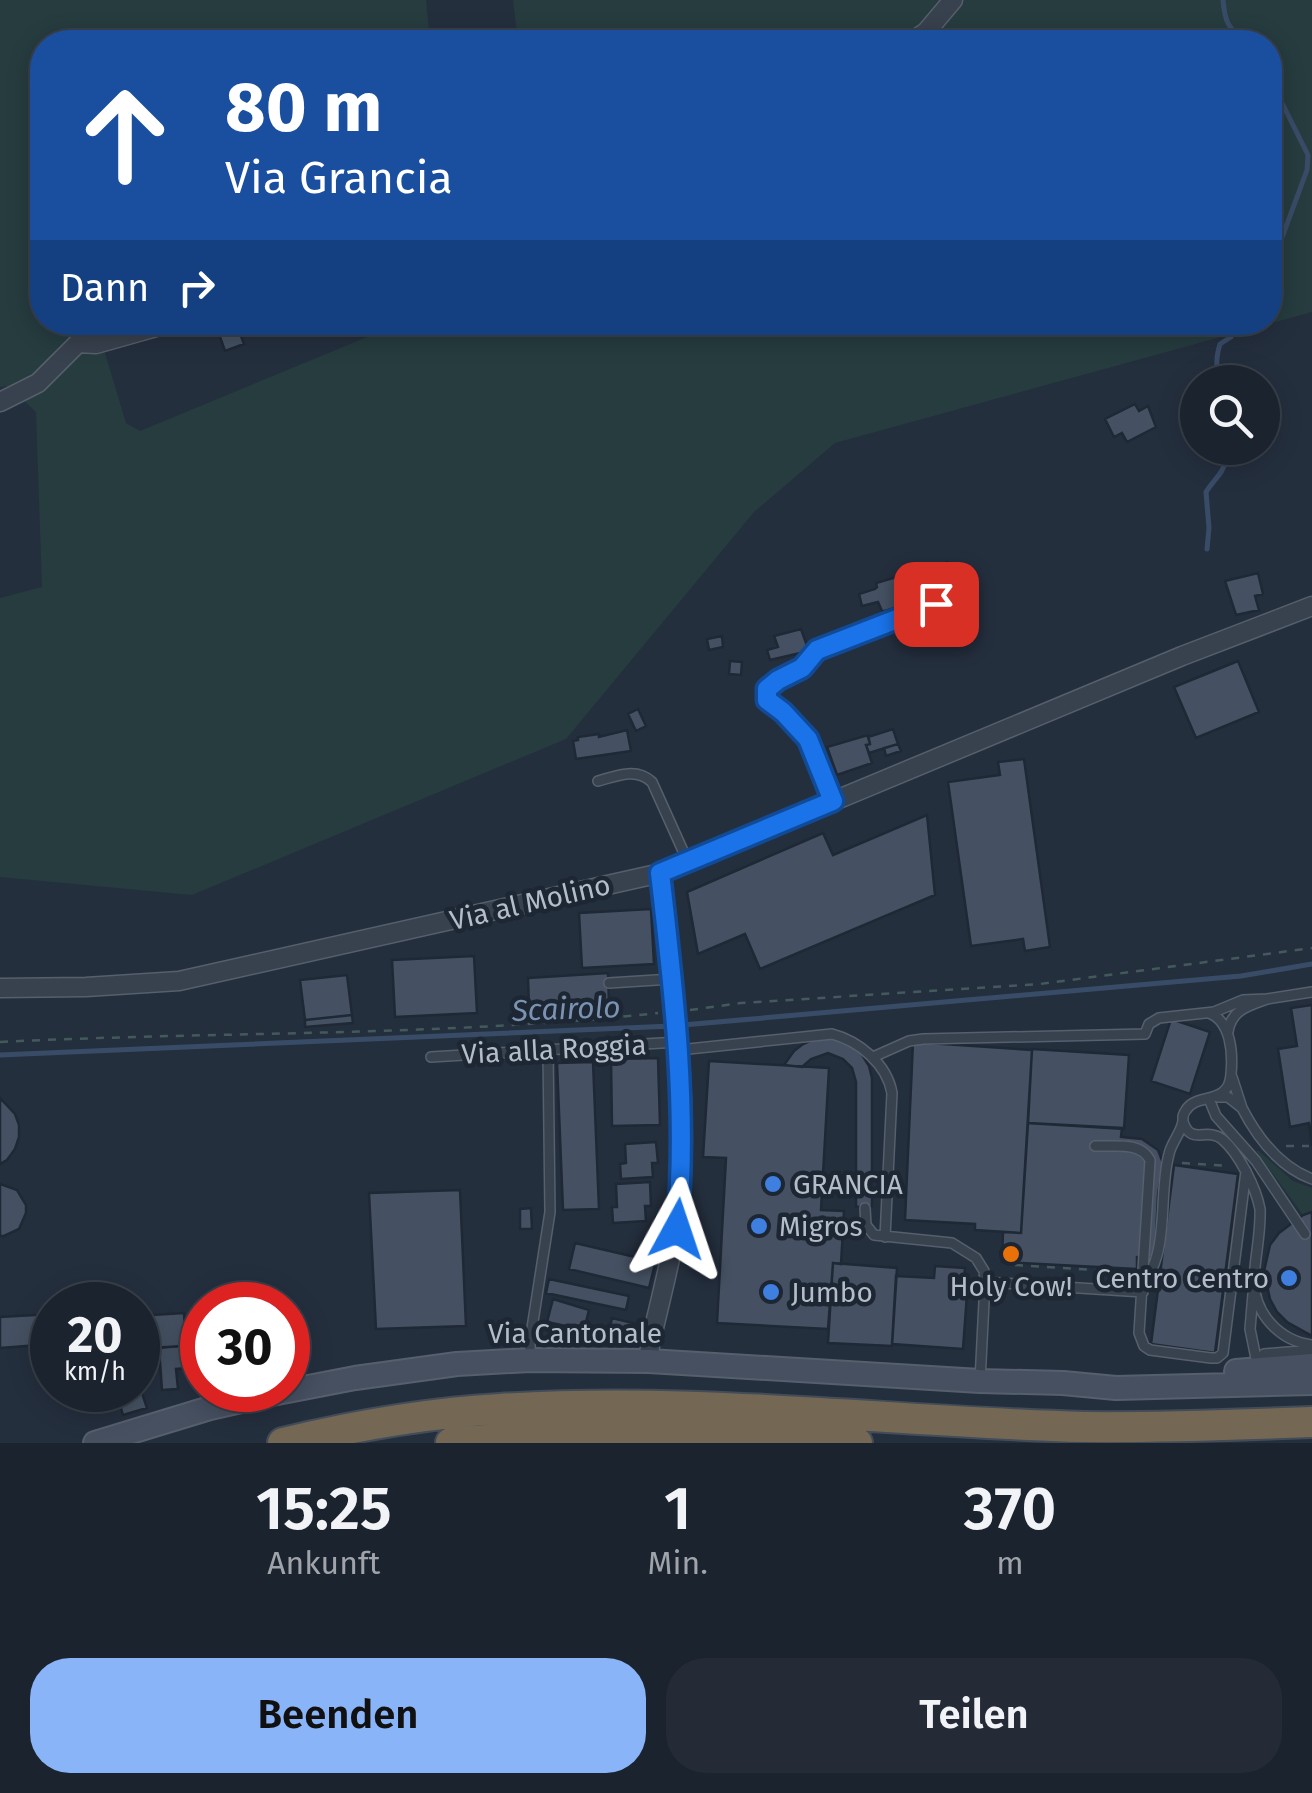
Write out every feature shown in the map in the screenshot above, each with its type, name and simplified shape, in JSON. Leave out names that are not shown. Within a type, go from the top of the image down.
[{"type":"highway","points":[[282,1443],[342,1429],[500,1408],[629,1405],[1086,1427],[1312,1422]]},
{"type":"highway","points":[[451,1443],[626,1435],[858,1443]]},
{"type":"main road","name":"Via Cantonale","points":[[95,1443],[210,1408],[355,1378],[457,1364],[650,1361],[1116,1388],[1312,1365]]},
{"type":"main road","name":"Via Cantonale","points":[[1252,1371],[1312,1383]]},
{"type":"street","points":[[928,30],[953,0]]},
{"type":"street","points":[[0,402],[38,383],[78,343],[96,344],[128,335]]},
{"type":"street","name":"Via al Molino","points":[[0,988],[179,981],[660,873],[1312,606]]},
{"type":"street","points":[[650,1361],[650,1345],[677,1229],[682,1171],[676,1012],[660,873]]},
{"type":"lane","points":[[833,801],[808,739],[767,700],[767,689],[802,668],[817,650],[936,604]]},
{"type":"lane","points":[[598,781],[626,774],[645,776],[652,782],[688,862]]},
{"type":"lane","points":[[610,983],[672,979]]},
{"type":"lane","points":[[885,1237],[892,1092],[886,1074],[872,1057],[923,1039],[1144,1034],[1154,1020],[1206,1013],[1243,1000],[1312,992]]},
{"type":"lane","points":[[1267,999],[1238,1012],[1229,1024],[1231,1074],[1242,1108],[1263,1142],[1298,1173],[1312,1179]]},
{"type":"lane","points":[[1206,1013],[1219,1017],[1228,1032]]},
{"type":"lane","name":"Via alla Roggia","points":[[431,1057],[832,1034],[845,1038],[872,1057]]},
{"type":"lane","points":[[530,1360],[550,1212],[548,1051]]},
{"type":"lane","points":[[1143,1287],[1156,1267],[1169,1153],[1184,1113],[1191,1105],[1226,1088],[1231,1074]]},
{"type":"lane","points":[[1212,1098],[1228,1098],[1242,1108]]},
{"type":"lane","points":[[1212,1098],[1216,1116],[1256,1161],[1305,1234]]},
{"type":"lane","points":[[1183,1122],[1190,1134],[1212,1134],[1222,1139],[1246,1171],[1258,1199],[1250,1329],[1252,1371]]},
{"type":"lane","points":[[1095,1146],[1139,1148],[1150,1160],[1139,1334],[1150,1350],[1211,1358],[1222,1354],[1246,1171]]},
{"type":"lane","points":[[865,1208],[869,1230],[874,1235],[956,1244],[976,1258],[986,1282],[980,1381]]},
{"type":"lane","points":[[1254,1281],[1258,1300],[1270,1323],[1290,1340],[1312,1348]]},
{"type":"lane","points":[[986,1282],[1143,1287]]},
{"type":"lane","points":[[1252,1371],[1264,1354],[1312,1348]]},
{"type":"path","points":[[0,1042],[432,1029],[676,1012],[742,1003],[1040,984],[1312,948]]},
{"type":"path","points":[[1015,1264],[1137,1272]]},
{"type":"green space","points":[[0,0],[426,0],[429,30],[30,30],[30,335],[100,335],[126,423],[140,431],[372,335],[1228,335],[835,443],[754,512],[566,739],[192,895],[0,877],[0,598],[42,587],[36,412],[8,386],[0,387]]},
{"type":"green space","points":[[513,0],[1312,0],[1312,312],[1282,320],[1282,30],[517,30]]},
{"type":"green space","points":[[1256,1151],[1293,1181],[1312,1188],[1312,1212],[1303,1215]]},
{"type":"building","points":[[219,335],[244,335],[244,344],[225,351]]},
{"type":"building","points":[[1135,404],[1139,411],[1148,406],[1156,427],[1127,442],[1122,433],[1114,437],[1105,419]]},
{"type":"building","points":[[947,562],[953,585],[933,591],[926,569]]},
{"type":"building","points":[[1258,573],[1263,594],[1255,596],[1259,610],[1236,615],[1225,581]]},
{"type":"building","points":[[900,576],[908,604],[885,611],[878,602],[862,606],[859,594],[875,589],[876,583]]},
{"type":"building","points":[[952,585],[955,593],[949,595],[951,601],[939,605],[934,591]]},
{"type":"building","points":[[801,629],[809,651],[770,660],[767,650],[778,647],[774,636]]},
{"type":"building","points":[[722,636],[723,647],[709,650],[707,639]]},
{"type":"building","points":[[730,661],[742,662],[741,675],[729,674]]},
{"type":"building","points":[[1238,661],[1259,712],[1196,738],[1174,687]]},
{"type":"building","points":[[638,709],[646,726],[636,731],[628,714]]},
{"type":"building","points":[[893,729],[898,744],[869,753],[868,737]]},
{"type":"building","points":[[627,730],[631,751],[576,759],[573,741],[578,737]]},
{"type":"building","points":[[868,735],[870,744],[866,745],[872,763],[837,775],[827,747]]},
{"type":"building","points":[[898,744],[901,751],[886,756],[884,748]]},
{"type":"building","points":[[1024,759],[1050,947],[1025,951],[1023,939],[971,946],[948,782],[1000,775],[998,762]]},
{"type":"building","points":[[927,815],[935,895],[760,969],[745,934],[698,954],[687,892],[823,833],[833,855]]},
{"type":"building","points":[[651,909],[654,964],[582,968],[579,913]]},
{"type":"building","points":[[474,956],[477,1013],[395,1017],[392,960]]},
{"type":"building","points":[[608,973],[609,1003],[529,1008],[528,978]]},
{"type":"building","points":[[347,975],[352,1015],[305,1020],[300,980]]},
{"type":"building","points":[[1312,1005],[1312,1146],[1309,1123],[1290,1127],[1278,1049],[1297,1046],[1291,1008]]},
{"type":"building","points":[[352,1015],[353,1023],[305,1027],[305,1020]]},
{"type":"building","points":[[1171,1019],[1210,1032],[1190,1094],[1151,1081]]},
{"type":"building","points":[[835,1037],[861,1053],[872,1078],[872,1206],[856,1207],[856,1082],[852,1068],[828,1053],[802,1067],[784,1065],[803,1044]]},
{"type":"building","points":[[913,1042],[1032,1050],[1021,1233],[975,1230],[975,1224],[905,1220]]},
{"type":"building","points":[[1032,1049],[1129,1055],[1124,1129],[1028,1123]]},
{"type":"building","points":[[658,1058],[660,1125],[612,1126],[611,1059]]},
{"type":"building","name":"GRANCIA","points":[[709,1061],[829,1068],[821,1210],[844,1211],[841,1264],[833,1263],[828,1329],[717,1323],[726,1158],[703,1157]]},
{"type":"building","points":[[593,1062],[599,1209],[563,1210],[557,1063]]},
{"type":"building","points":[[0,1098],[15,1114],[19,1137],[15,1149],[0,1164]]},
{"type":"building","points":[[1028,1123],[1122,1128],[1121,1137],[1142,1139],[1158,1150],[1163,1163],[1155,1258],[1137,1257],[1137,1269],[1002,1262],[1003,1232],[1021,1233]]},
{"type":"building","points":[[656,1142],[658,1163],[652,1163],[653,1177],[621,1179],[620,1164],[626,1163],[625,1144]]},
{"type":"building","points":[[1174,1165],[1238,1174],[1215,1353],[1151,1344]]},
{"type":"building","points":[[650,1182],[651,1206],[645,1206],[646,1221],[613,1223],[616,1184]]},
{"type":"building","points":[[0,1184],[17,1190],[26,1205],[19,1229],[4,1236],[0,1236]]},
{"type":"building","points":[[460,1190],[466,1326],[376,1329],[369,1193]]},
{"type":"building","points":[[531,1208],[532,1229],[520,1229],[520,1209]]},
{"type":"building","name":"Centro Centro","points":[[1312,1212],[1312,1336],[1277,1312],[1264,1271],[1270,1245],[1279,1233]]},
{"type":"building","points":[[575,1243],[635,1257],[636,1251],[657,1256],[649,1288],[569,1269]]},
{"type":"building","points":[[833,1263],[897,1268],[892,1346],[828,1343]]},
{"type":"building","points":[[935,1266],[965,1268],[964,1280],[968,1280],[963,1349],[892,1344],[896,1276],[934,1278]]},
{"type":"building","points":[[549,1279],[629,1296],[626,1310],[546,1293]]},
{"type":"building","points":[[553,1299],[589,1310],[584,1330],[547,1322]]},
{"type":"building","points":[[180,1313],[180,1346],[160,1347],[160,1314]]},
{"type":"building","points":[[30,1315],[30,1346],[0,1348],[0,1317]]},
{"type":"building","points":[[612,1318],[637,1324],[635,1336],[609,1332]]},
{"type":"building","points":[[180,1346],[178,1389],[162,1390],[160,1348]]},
{"type":"waterway","points":[[1223,0],[1228,24],[1233,30]]},
{"type":"waterway","points":[[1282,103],[1308,155],[1307,170],[1282,238]]},
{"type":"waterway","points":[[1217,365],[1220,344],[1232,335]]},
{"type":"waterway","points":[[1207,549],[1206,492],[1224,465]]},
{"type":"waterway","name":"Scairolo","points":[[683,1025],[1241,976],[1312,964]]},
{"type":"waterway","name":"Scairolo","points":[[0,1055],[672,1026]]},
{"type":"place","name":"GRANCIA","points":[[773,1184]]},
{"type":"place","name":"Migros","points":[[759,1226]]},
{"type":"place","name":"Holy Cow!","points":[[1011,1254]]},
{"type":"place","name":"Centro Centro","points":[[1289,1278]]},
{"type":"place","name":"Jumbo","points":[[771,1292]]},
{"type":"route","points":[[677,1229],[682,1171],[679,1050],[660,873],[833,801],[808,739],[767,700],[767,689],[802,668],[817,650],[936,604]]}]
